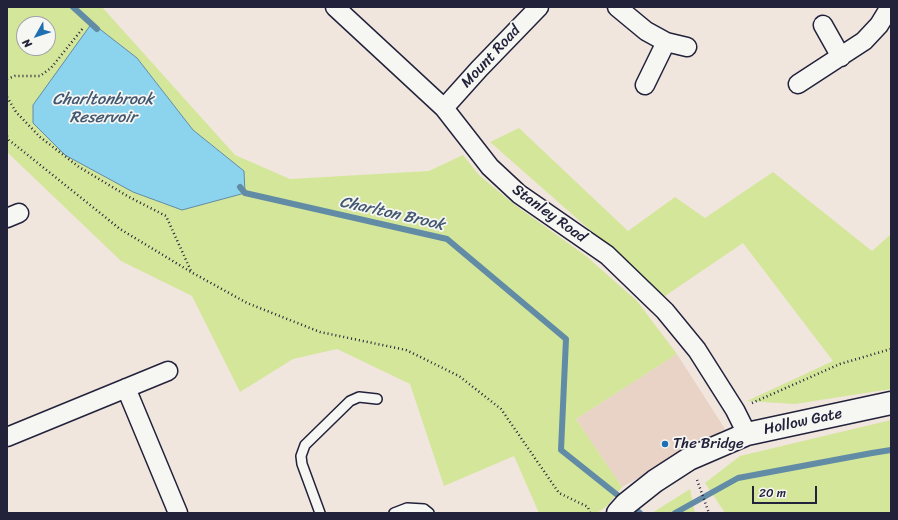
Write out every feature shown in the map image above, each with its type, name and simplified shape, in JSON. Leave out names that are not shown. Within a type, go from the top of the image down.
[{"type":"street","name":"Stanley Road","points":[[335,7],[444,108],[490,168],[519,194],[607,255],[665,311],[697,350],[735,410],[747,434]]},
{"type":"street","name":"Mount Road","points":[[444,108],[479,69],[539,7]]},
{"type":"street","points":[[617,7],[646,31],[666,42],[687,47]]},
{"type":"street","points":[[798,84],[864,41],[879,24],[890,7]]},
{"type":"street","points":[[823,25],[840,57]]},
{"type":"street","points":[[645,85],[666,42]]},
{"type":"street","points":[[7,437],[168,372]]},
{"type":"street","points":[[126,388],[178,513]]},
{"type":"street","name":"Hollow Gate","points":[[618,513],[626,504],[655,481],[689,459],[747,434],[891,402]]},
{"type":"lane","points":[[320,513],[302,464],[301,456],[305,445],[350,401],[358,397],[377,399]]},
{"type":"lane","points":[[394,513],[407,508],[424,509],[429,513]]},
{"type":"path","points":[[7,79],[15,76],[40,76],[51,68],[83,28]]},
{"type":"path","points":[[7,97],[16,112],[40,137],[79,167],[129,197],[166,216],[191,272]]},
{"type":"path","points":[[7,136],[9,140],[120,229],[191,272],[247,303],[320,332],[406,350],[459,376],[501,408],[559,493],[588,508],[590,513]]},
{"type":"path","points":[[735,410],[840,364],[891,349]]},
{"type":"path","points":[[689,459],[709,513]]},
{"type":"shaded area","points":[[677,354],[725,429],[622,487],[576,419]]},
{"type":"green space","points":[[7,7],[102,7],[235,155],[290,179],[429,171],[463,155],[479,175],[515,205],[586,256],[637,301],[677,354],[576,419],[622,487],[607,506],[597,513],[539,513],[514,456],[444,486],[410,384],[337,349],[293,359],[240,392],[192,296],[121,261],[7,152]],"holes":[[[137,58],[193,130],[244,171],[33,105]]]},
{"type":"green space","points":[[519,128],[628,231],[675,197],[705,218],[773,172],[872,251],[891,234],[891,389],[795,404],[747,401],[833,361],[743,243],[665,296],[490,142]]},
{"type":"green space","points":[[891,420],[891,513],[725,513],[705,483],[740,456]]},
{"type":"green space","points":[[690,489],[695,513],[652,513]]},
{"type":"water","name":"Charltonbrook Reservoir","points":[[92,23],[137,58],[193,130],[244,171],[245,193],[182,210],[133,192],[65,155],[33,123],[33,105]]},
{"type":"waterway","name":"Charlton Brook","points":[[73,7],[97,29]]},
{"type":"waterway","name":"Charlton Brook","points":[[240,187],[245,193],[447,239],[566,339],[561,450],[640,513]]},
{"type":"waterway","points":[[675,513],[738,478],[891,450]]},
{"type":"place","name":"The Bridge","points":[[665,444]]}]
